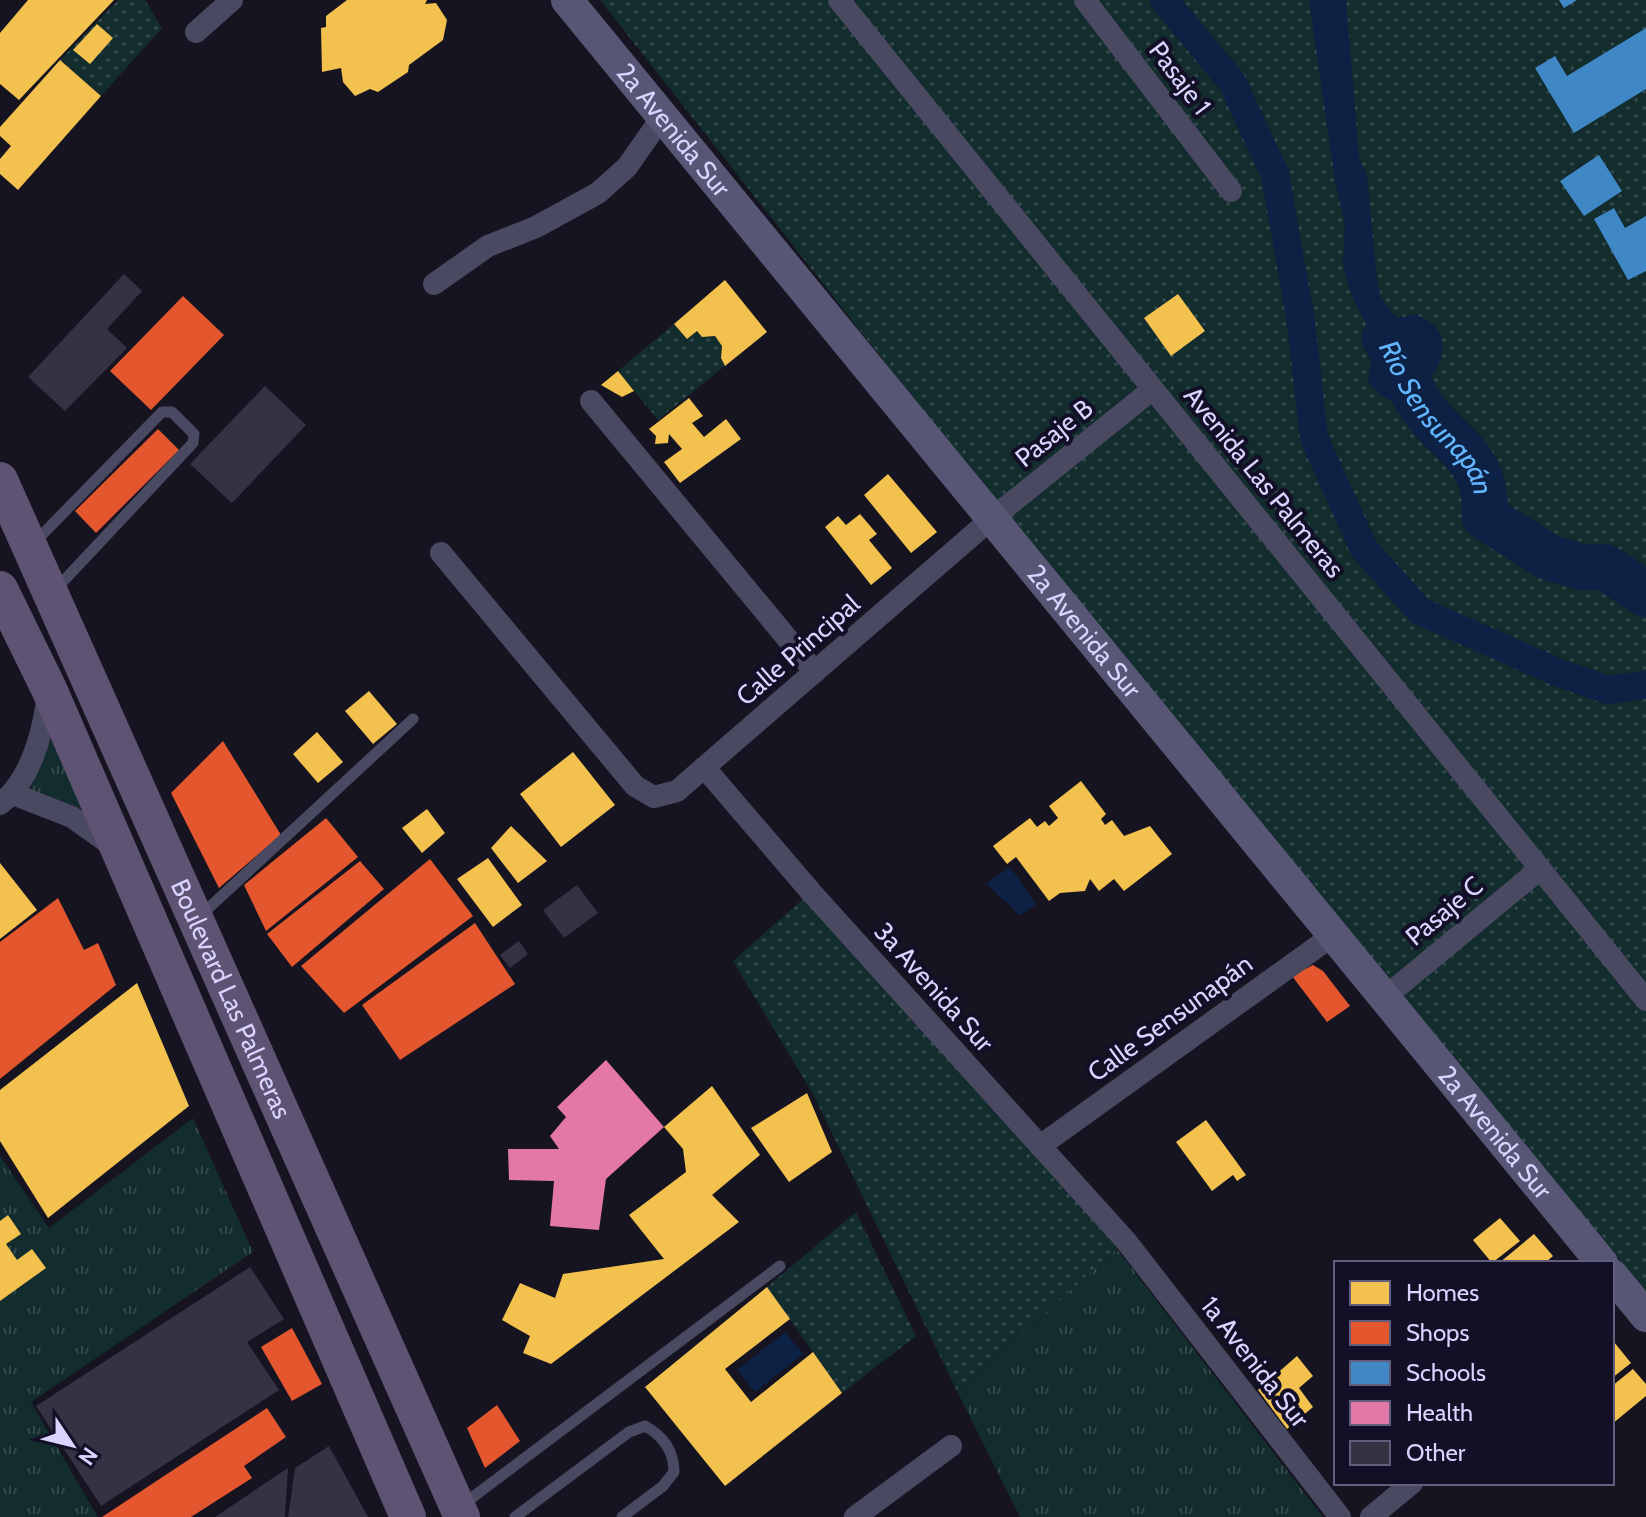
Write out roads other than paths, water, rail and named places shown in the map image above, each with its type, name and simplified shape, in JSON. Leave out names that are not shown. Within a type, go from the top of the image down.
[{"type":"main road","name":"Boulevard Las Palmeras","points":[[0,480],[32,545],[455,1514]]},
{"type":"main road","name":"Boulevard Las Palmeras","points":[[0,589],[49,689],[408,1517]]},
{"type":"street","points":[[196,32],[232,0]]},
{"type":"street","name":"Avenida Las Palmeras","points":[[839,0],[1646,1000]]},
{"type":"street","name":"Pasaje 1","points":[[1085,0],[1231,191]]},
{"type":"street","name":"2a Avenida Sur","points":[[581,5],[662,117],[1600,1261]]},
{"type":"street","points":[[434,284],[488,246],[536,227],[598,193],[627,167],[662,117]]},
{"type":"street","name":"Pasaje B","points":[[990,520],[1153,389]]},
{"type":"street","points":[[591,401],[815,672]]},
{"type":"street","name":"Calle Principal","points":[[441,553],[635,786],[654,797],[677,791],[990,520]]},
{"type":"street","points":[[49,689],[37,744],[6,799],[72,817],[120,852]]},
{"type":"street","name":"3a Avenida Sur","points":[[704,767],[811,892],[1126,1241]]},
{"type":"street","name":"Pasaje C","points":[[1384,998],[1540,869]]},
{"type":"street","name":"Calle Sensunapán","points":[[1040,1146],[1332,936]]},
{"type":"street","name":"1a Avenida Sur","points":[[1126,1241],[1340,1517]]},
{"type":"street","points":[[1614,1277],[1646,1316]]},
{"type":"street","points":[[855,1517],[951,1446]]},
{"type":"street","points":[[1371,1517],[1410,1485]]},
{"type":"lane","points":[[32,545],[162,412],[172,412],[194,434],[193,443],[52,592]]},
{"type":"lane","points":[[196,919],[413,719]]},
{"type":"lane","points":[[455,1514],[780,1266]]},
{"type":"lane","points":[[515,1517],[629,1432],[645,1426],[658,1433],[674,1457],[674,1472],[663,1486],[622,1517]]},
{"type":"water","points":[[1309,0],[1346,0],[1359,158],[1367,176],[1381,297],[1396,318],[1416,315],[1431,323],[1439,333],[1442,344],[1437,368],[1430,379],[1410,397],[1399,401],[1386,398],[1368,382],[1374,339],[1353,299],[1343,265],[1345,224],[1335,180]]},
{"type":"water","points":[[1010,867],[1036,904],[1019,916],[987,883]]},
{"type":"water","points":[[785,1332],[803,1354],[755,1392],[737,1370]]},
{"type":"waterway","points":[[1164,0],[1232,82],[1275,174],[1301,322],[1314,438],[1364,549],[1420,611],[1559,673],[1608,690],[1646,685]]},
{"type":"waterway","name":"Río Sensunapán","points":[[1385,338],[1417,399],[1473,464],[1484,495],[1485,517],[1548,557],[1582,567],[1605,567],[1646,594]]}]
